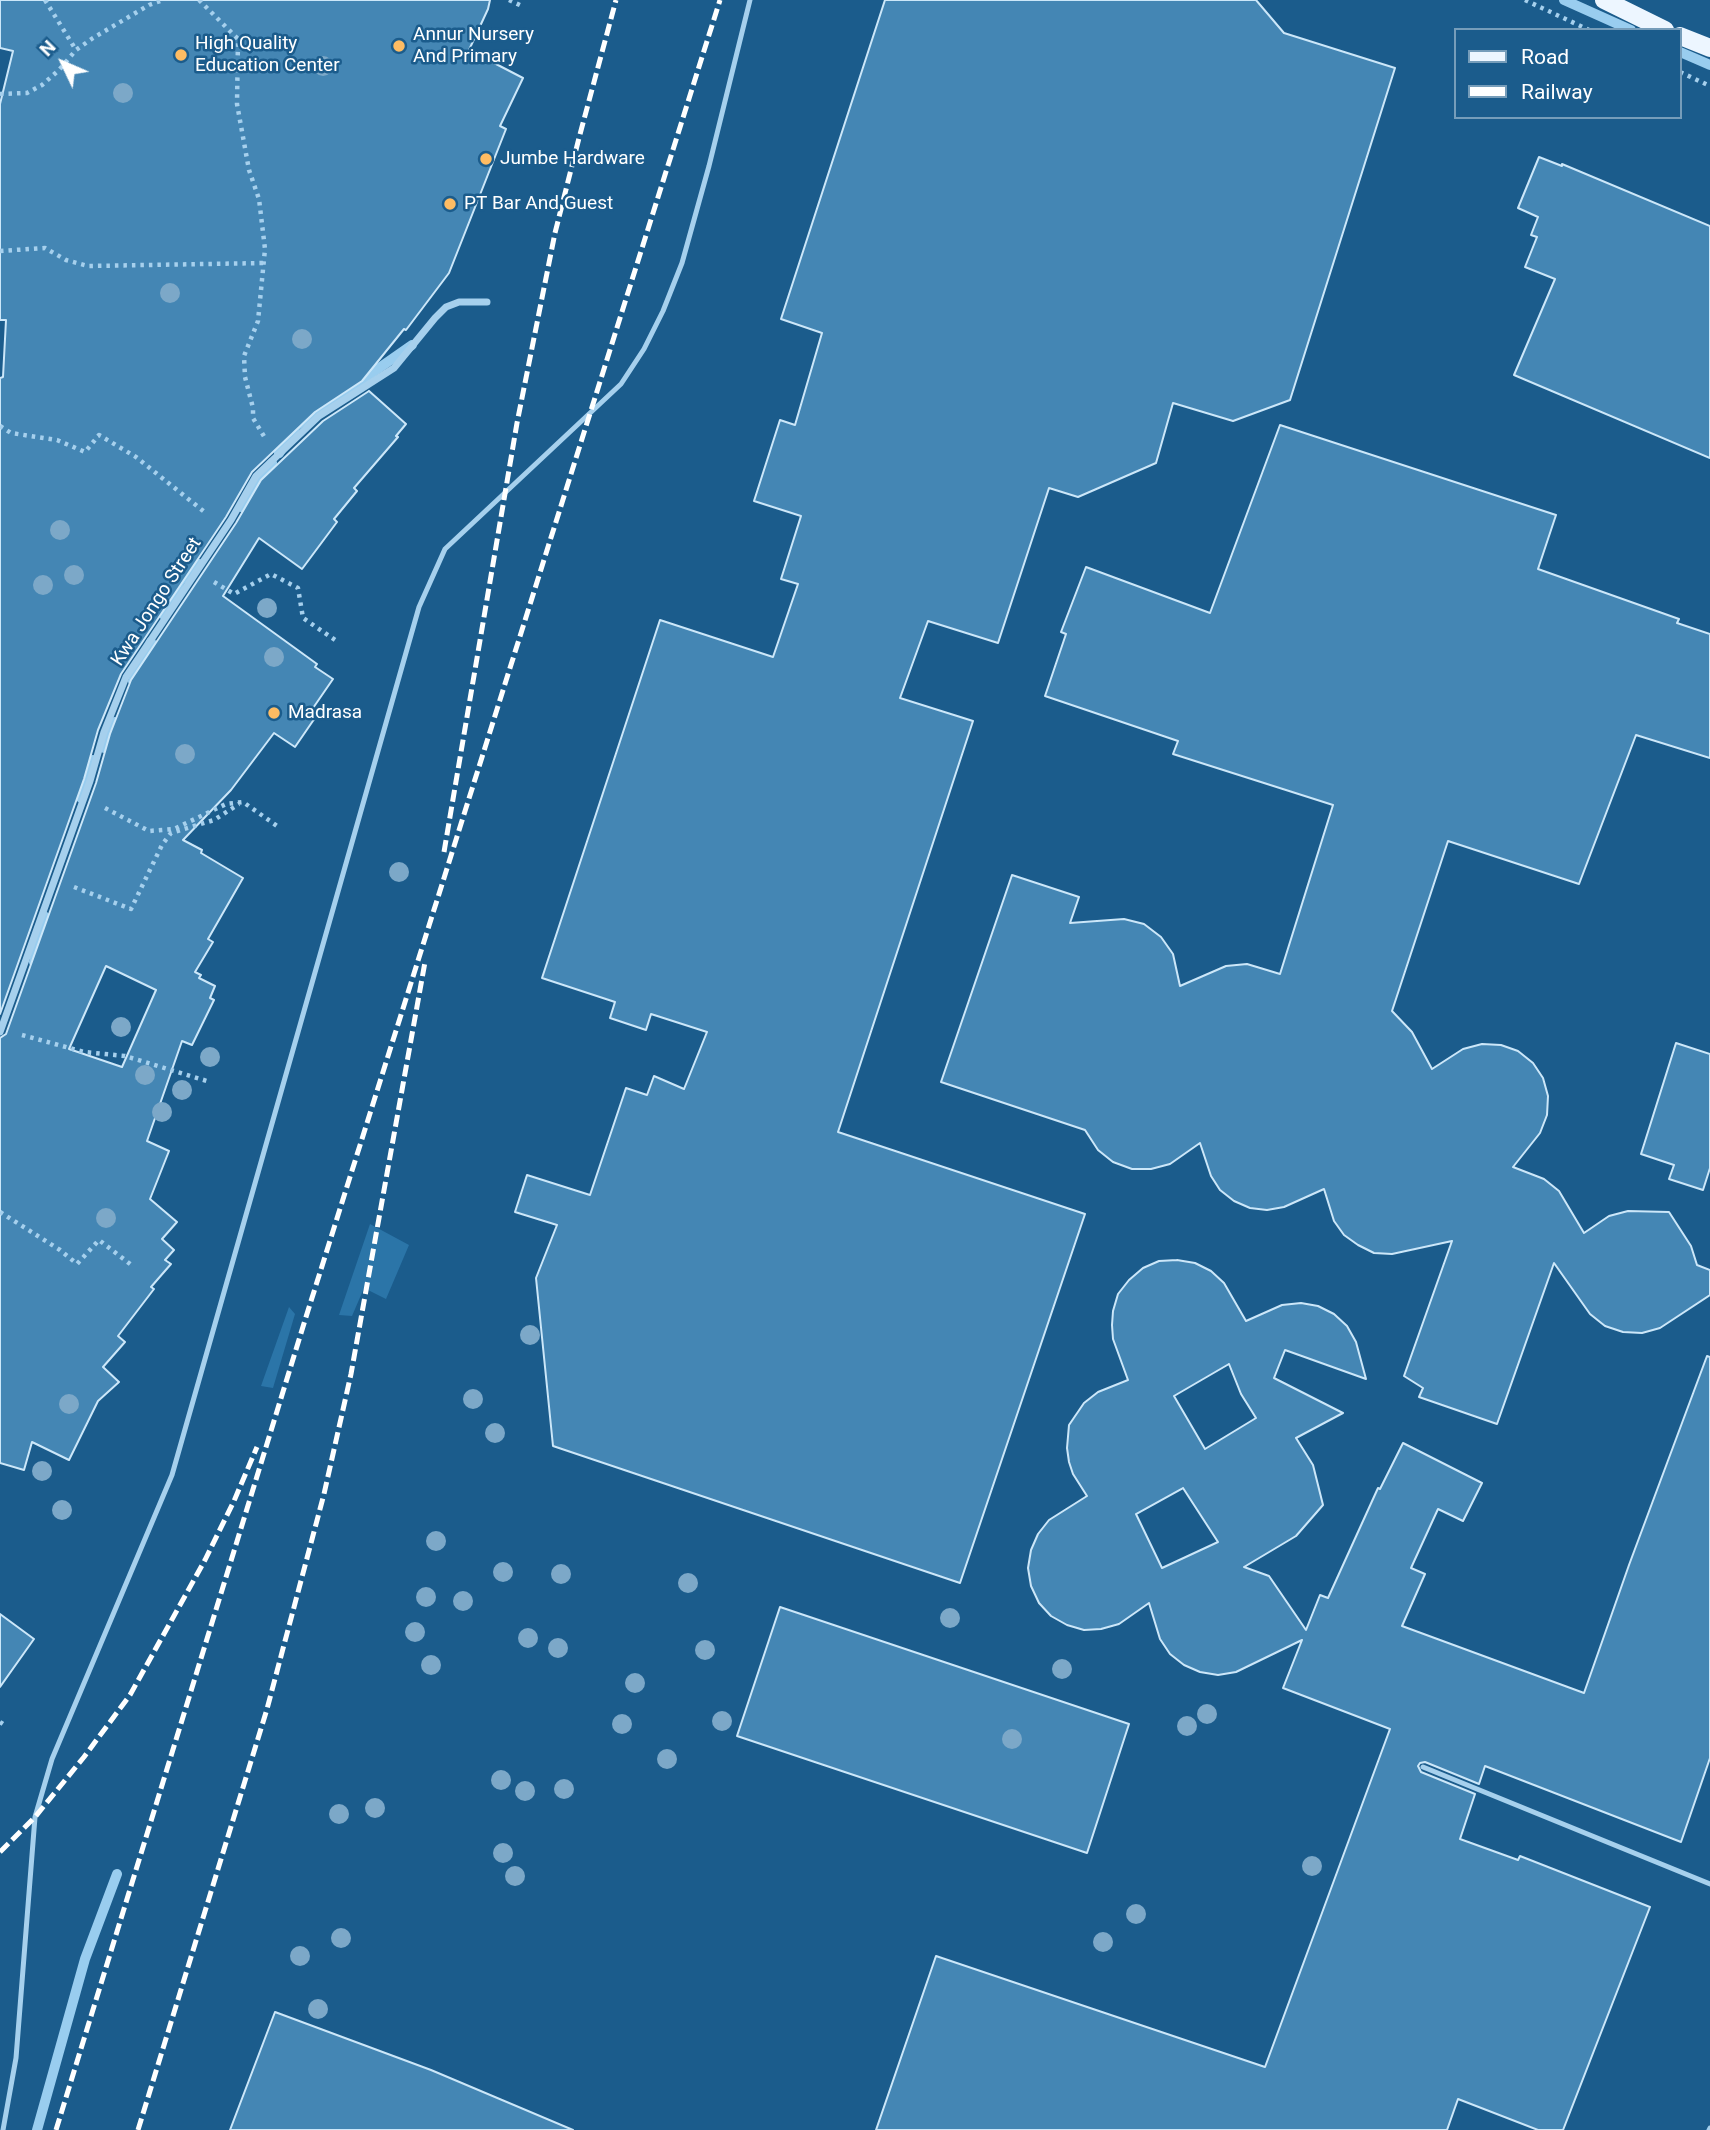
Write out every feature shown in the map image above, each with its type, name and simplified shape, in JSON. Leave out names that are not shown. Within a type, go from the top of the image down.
[{"type":"main road","points":[[1604,0],[1661,28]]},
{"type":"main road","points":[[1682,37],[1710,48]]},
{"type":"street","name":"Kwa Jongo Street","points":[[1,1028],[90,781],[104,732],[126,677],[231,520],[256,476],[318,416],[394,368],[446,307],[460,302],[487,302]]},
{"type":"lane","points":[[4,2130],[16,2058],[35,1817],[52,1759],[172,1475],[419,607],[445,549],[621,384],[644,349],[682,263],[750,0]]},
{"type":"lane","points":[[1423,1767],[1710,1884]]},
{"type":"path","points":[[45,0],[76,50]]},
{"type":"path","points":[[0,94],[27,93],[42,85],[76,50],[93,38],[149,5],[163,0]]},
{"type":"path","points":[[199,0],[238,39],[237,103],[249,170],[259,199],[265,263],[258,321],[244,356],[253,418],[270,443],[268,455],[256,476]]},
{"type":"path","points":[[509,0],[524,7]]},
{"type":"path","points":[[1525,0],[1585,28]]},
{"type":"path","points":[[1682,73],[1710,86]]},
{"type":"path","points":[[0,251],[45,248],[66,260],[88,266],[265,263]]},
{"type":"path","points":[[0,426],[11,433],[57,440],[85,452],[99,435],[136,457],[214,519],[231,520]]},
{"type":"path","points":[[196,571],[234,594],[271,574],[298,588],[303,618],[338,642]]},
{"type":"path","points":[[55,880],[131,909],[171,832],[214,820],[243,802]]},
{"type":"path","points":[[100,806],[149,831],[174,829],[226,804],[243,802],[281,828]]},
{"type":"path","points":[[1,1028],[84,1052],[125,1056],[206,1081]]},
{"type":"path","points":[[0,1212],[77,1264],[99,1240],[134,1267]]},
{"type":"path","points":[[0,1722],[6,1726]]},
{"type":"shaded area","points":[[370,1224],[409,1245],[386,1299],[364,1288],[352,1316],[339,1315]]},
{"type":"shaded area","points":[[289,1307],[295,1314],[273,1388],[261,1386]]},
{"type":"building","points":[[0,0],[490,0],[469,50],[523,78],[500,126],[506,129],[449,273],[406,330],[404,329],[362,381],[315,412],[252,472],[226,517],[121,674],[98,730],[84,779],[0,1014],[0,378],[3,377],[6,320],[0,320],[0,104],[13,51],[0,48]]},
{"type":"building","points":[[885,0],[1256,0],[1284,33],[1395,68],[1290,400],[1233,421],[1173,403],[1156,463],[1078,497],[1049,488],[998,643],[928,621],[900,698],[973,721],[838,1132],[1085,1214],[960,1583],[553,1446],[536,1278],[557,1225],[515,1212],[527,1175],[590,1195],[626,1088],[647,1095],[654,1076],[684,1089],[707,1032],[651,1014],[646,1030],[610,1018],[615,1002],[542,978],[660,620],[773,657],[798,584],[781,579],[801,516],[754,501],[780,420],[795,425],[822,333],[781,319]]},
{"type":"building","points":[[1539,157],[1562,164],[1710,226],[1710,458],[1514,375],[1555,279],[1525,267],[1537,237],[1531,235],[1538,217],[1518,208]]},
{"type":"building","points":[[369,391],[406,424],[354,488],[357,491],[334,519],[337,522],[302,569],[259,538],[223,596],[317,664],[315,667],[333,679],[311,711],[317,715],[295,747],[274,733],[231,790],[183,840],[243,878],[208,939],[213,942],[195,972],[201,975],[199,978],[215,986],[210,998],[214,1000],[192,1045],[182,1041],[147,1141],[169,1151],[150,1199],[177,1222],[162,1239],[174,1250],[165,1260],[171,1264],[151,1287],[154,1289],[118,1336],[125,1342],[103,1367],[119,1382],[98,1401],[69,1460],[32,1442],[24,1470],[0,1463],[0,1038],[6,1034],[131,680],[236,523],[261,480],[323,421]],"holes":[[[106,966],[156,990],[122,1067],[69,1049]]]},
{"type":"building","points":[[1280,425],[1556,515],[1538,569],[1679,619],[1677,623],[1710,634],[1710,758],[1636,735],[1579,884],[1448,841],[1392,1011],[1412,1032],[1432,1069],[1463,1049],[1482,1044],[1501,1045],[1518,1051],[1533,1063],[1543,1078],[1548,1096],[1547,1115],[1540,1133],[1513,1167],[1544,1179],[1559,1191],[1584,1233],[1609,1216],[1628,1211],[1669,1212],[1691,1246],[1697,1265],[1710,1270],[1710,1295],[1660,1328],[1642,1333],[1623,1332],[1605,1326],[1590,1314],[1554,1263],[1497,1424],[1419,1397],[1423,1388],[1404,1376],[1452,1241],[1392,1254],[1374,1253],[1344,1235],[1334,1221],[1324,1189],[1284,1207],[1267,1210],[1250,1208],[1234,1201],[1220,1190],[1211,1176],[1200,1143],[1170,1164],[1151,1169],[1132,1169],[1113,1162],[1098,1150],[1085,1130],[941,1082],[1012,875],[1079,897],[1070,923],[1124,919],[1144,924],[1161,937],[1173,954],[1180,986],[1226,966],[1247,964],[1280,974],[1333,805],[1173,754],[1178,741],[1045,696],[1066,634],[1061,632],[1086,567],[1210,613]]},
{"type":"building","points":[[1676,1043],[1710,1054],[1710,1168],[1703,1190],[1669,1179],[1674,1165],[1641,1154]]},
{"type":"building","points":[[1159,1261],[1195,1263],[1211,1271],[1224,1283],[1246,1321],[1282,1305],[1301,1303],[1318,1306],[1334,1314],[1347,1326],[1356,1342],[1366,1379],[1285,1350],[1274,1378],[1343,1413],[1296,1438],[1313,1465],[1323,1505],[1296,1536],[1244,1567],[1269,1576],[1306,1630],[1320,1595],[1328,1598],[1378,1488],[1380,1489],[1403,1443],[1482,1483],[1463,1521],[1438,1509],[1411,1568],[1425,1574],[1402,1626],[1584,1693],[1707,1356],[1710,1357],[1710,1758],[1681,1842],[1485,1766],[1479,1784],[1425,1762],[1418,1766],[1421,1772],[1475,1794],[1460,1839],[1518,1860],[1520,1856],[1650,1907],[1563,2130],[1538,2130],[1458,2099],[1447,2130],[876,2130],[936,1956],[1265,2067],[1390,1729],[1283,1688],[1302,1640],[1236,1672],[1218,1675],[1200,1672],[1184,1665],[1170,1654],[1160,1639],[1149,1603],[1119,1624],[1084,1630],[1051,1616],[1039,1603],[1031,1586],[1028,1568],[1031,1550],[1038,1534],[1049,1520],[1087,1496],[1069,1462],[1069,1425],[1084,1403],[1098,1392],[1128,1380],[1113,1339],[1113,1311],[1118,1294],[1129,1280],[1143,1268]],"holes":[[[1229,1364],[1241,1394],[1256,1418],[1205,1449],[1174,1396]],[[1183,1488],[1218,1542],[1162,1568],[1136,1514]]]},
{"type":"building","points":[[780,1607],[1129,1724],[1087,1853],[737,1736]]},
{"type":"building","points":[[0,1614],[34,1639],[0,1687]]},
{"type":"building","points":[[275,2012],[431,2070],[573,2130],[230,2130]]},
{"type":"waterway","points":[[1564,0],[1627,28]]},
{"type":"waterway","points":[[1682,53],[1710,65]]},
{"type":"waterway","points":[[279,453],[296,426],[412,345]]},
{"type":"waterway","points":[[242,507],[272,463]]},
{"type":"waterway","points":[[164,615],[180,581],[199,564]]},
{"type":"waterway","points":[[133,681],[151,642]]},
{"type":"waterway","points":[[104,748],[115,722]]},
{"type":"waterway","points":[[81,798],[93,760]]},
{"type":"waterway","points":[[34,962],[44,916]]},
{"type":"waterway","points":[[37,2130],[85,1959],[117,1874]]},
{"type":"railway","points":[[444,852],[517,423],[555,233],[616,0]]},
{"type":"railway","points":[[56,2130],[306,1317],[720,0]]},
{"type":"railway","points":[[138,2130],[267,1709],[324,1494],[351,1374],[425,962]]},
{"type":"railway","points":[[0,1852],[35,1817],[130,1695],[205,1560],[257,1447]]},
{"type":"place","name":"Annur Nursery And Primary","points":[[399,46]]},
{"type":"place","name":"High Quality Education Center","points":[[181,55]]},
{"type":"place","name":"Jumbe Hardware","points":[[486,159]]},
{"type":"place","name":"PT Bar And Guest","points":[[450,204]]},
{"type":"place","name":"Madrasa","points":[[274,713]]}]
